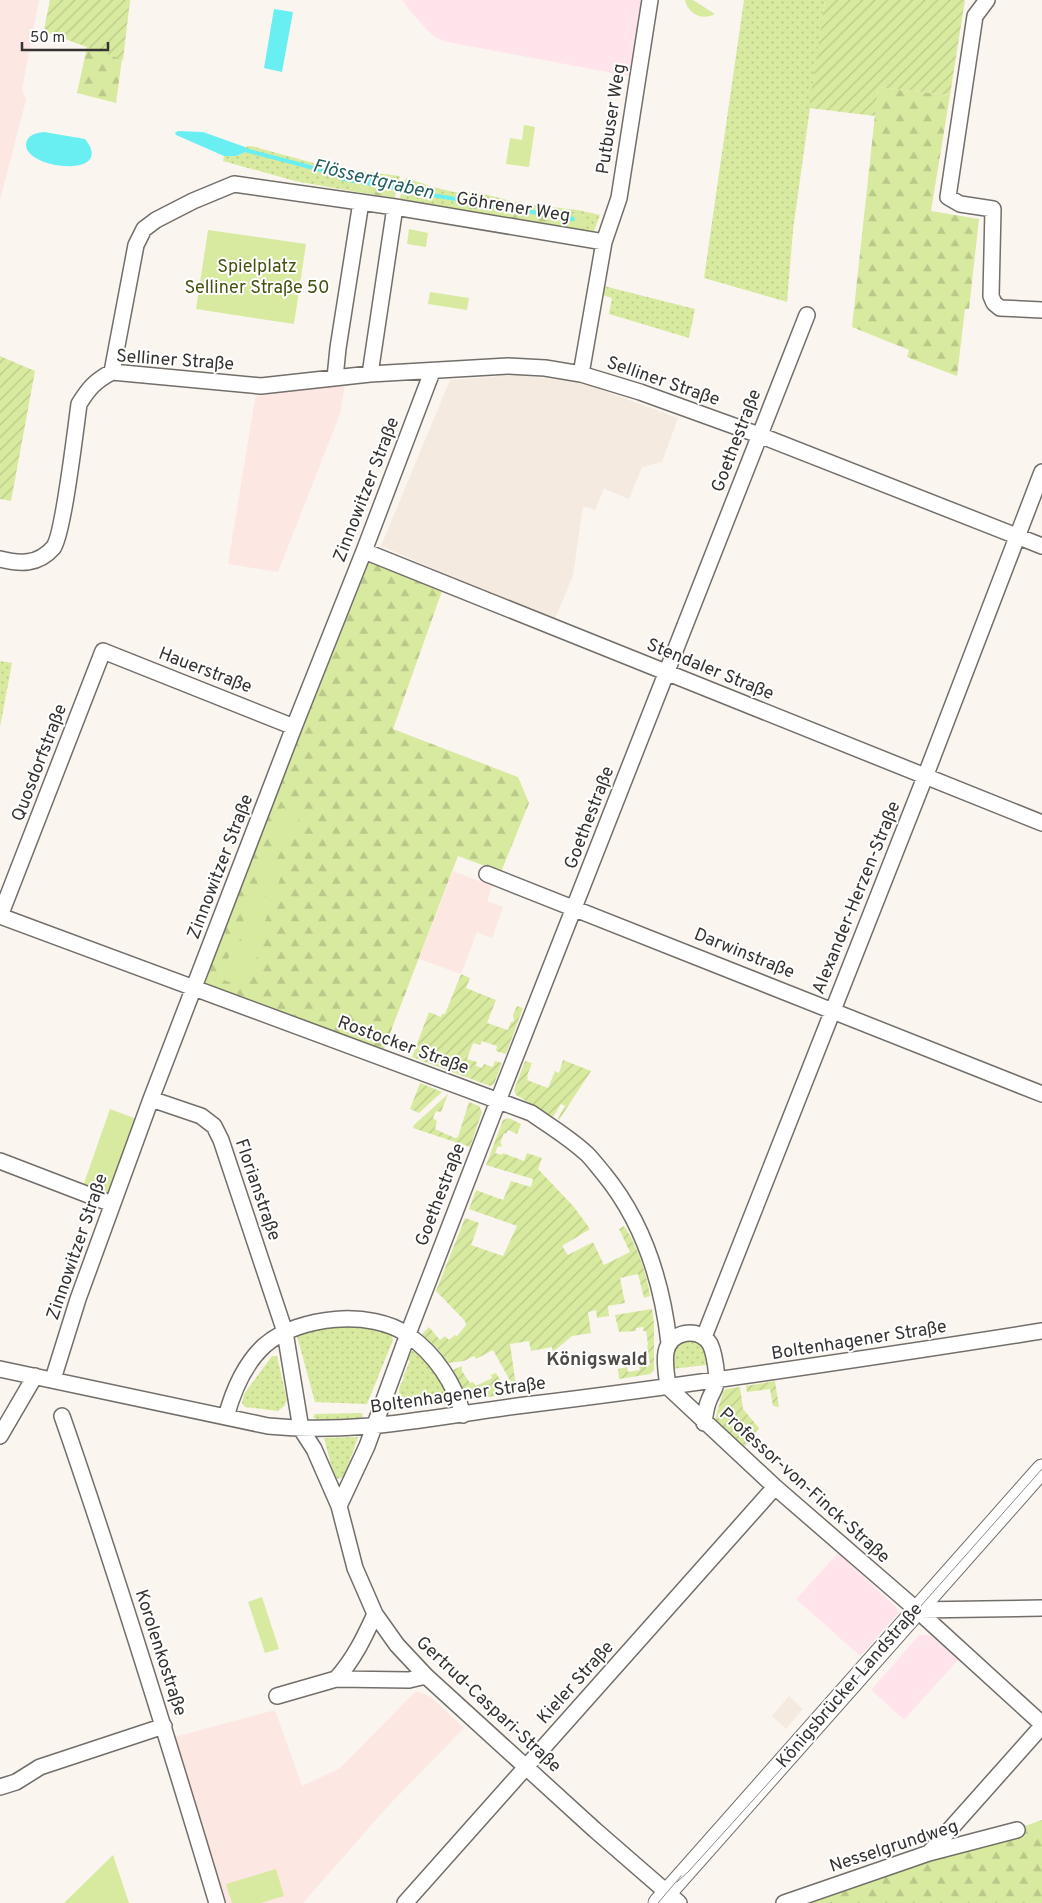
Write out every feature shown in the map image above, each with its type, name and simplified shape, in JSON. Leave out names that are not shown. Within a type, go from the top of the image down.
[{"type":"main road","name":"Königsbrücker Landstraße","points":[[668,1900],[917,1610],[1042,1469]]},
{"type":"street","name":"Putbuser Weg","points":[[604,242],[618,198],[650,0]]},
{"type":"street","points":[[987,0],[975,16],[948,197],[960,204],[994,210],[991,296],[994,303],[1000,308],[1042,310]]},
{"type":"street","name":"Göhrener Weg","points":[[112,372],[136,245],[144,230],[156,220],[193,201],[234,184],[395,207],[604,242]]},
{"type":"street","points":[[335,378],[361,202]]},
{"type":"street","points":[[370,374],[395,207]]},
{"type":"street","points":[[581,374],[604,242]]},
{"type":"street","name":"Goethestraße","points":[[339,1506],[375,1427],[408,1334],[498,1101],[807,315]]},
{"type":"street","name":"Selliner Straße","points":[[0,558],[22,563],[31,562],[40,559],[54,546],[61,522],[79,404],[88,390],[100,379],[112,372],[261,386],[370,374],[432,372],[508,366],[545,368],[581,374],[640,392],[759,435],[1042,546]]},
{"type":"street","name":"Zinnowitzer Straße","points":[[53,1379],[70,1320],[112,1204],[432,372]]},
{"type":"street","name":"Alexander-Herzen-Straße","points":[[704,1337],[925,776],[1042,472]]},
{"type":"street","name":"Stendaler Straße","points":[[364,551],[1042,823]]},
{"type":"street","name":"Hauerstraße","points":[[103,651],[294,727]]},
{"type":"street","name":"Quosdorfstraße","points":[[0,916],[103,651]]},
{"type":"street","name":"Darwinstraße","points":[[487,874],[575,907],[1042,1094]]},
{"type":"street","name":"Rostocker Straße","points":[[0,916],[531,1113],[565,1136],[588,1155],[627,1205],[651,1256],[665,1316],[669,1343]]},
{"type":"street","name":"Florianstraße","points":[[152,1099],[201,1116],[214,1126],[221,1140],[285,1332],[302,1429]]},
{"type":"street","points":[[0,1161],[112,1204]]},
{"type":"street","points":[[226,1417],[233,1392],[253,1358],[266,1344],[285,1332],[316,1321],[349,1318],[383,1324],[408,1334],[444,1372],[463,1415]]},
{"type":"street","name":"Boltenhagener Straße","points":[[0,1368],[268,1426],[302,1429],[375,1427],[717,1381],[1042,1331]]},
{"type":"street","points":[[668,1387],[666,1353],[669,1343],[679,1334],[689,1332],[704,1337],[710,1345],[714,1356],[717,1381],[708,1404],[704,1422]]},
{"type":"street","points":[[0,1436],[35,1376]]},
{"type":"street","name":"Professor-von-Finck-Straße","points":[[668,1387],[775,1487],[917,1610],[1042,1725]]},
{"type":"street","name":"Korolenkostraße","points":[[62,1416],[108,1548],[217,1903]]},
{"type":"street","name":"Gertrud-Caspari-Straße","points":[[302,1429],[314,1449],[339,1506],[355,1568],[375,1614],[397,1645],[426,1676],[527,1767],[668,1900]]},
{"type":"street","name":"Kieler Straße","points":[[405,1903],[775,1487]]},
{"type":"street","points":[[917,1610],[1042,1608]]},
{"type":"street","points":[[336,1679],[350,1664],[358,1651],[375,1614]]},
{"type":"street","points":[[277,1696],[336,1679],[409,1680],[426,1676]]},
{"type":"street","points":[[929,1854],[1042,1725]]},
{"type":"street","points":[[0,1787],[16,1782],[40,1767],[164,1726]]},
{"type":"street","name":"Nesselgrundweg","points":[[784,1903],[929,1854],[1017,1830]]},
{"type":"shaded area","points":[[0,0],[39,0],[22,89],[26,100],[0,200]]},
{"type":"shaded area","points":[[402,0],[645,0],[634,77],[447,42],[435,37],[427,30]]},
{"type":"shaded area","points":[[518,375],[583,383],[678,418],[662,462],[642,467],[629,499],[604,489],[595,510],[583,506],[573,576],[554,621],[381,546],[450,380]]},
{"type":"shaded area","points":[[345,384],[340,414],[278,572],[228,564],[255,399],[257,396]]},
{"type":"shaded area","points":[[453,871],[492,886],[487,901],[503,907],[492,938],[477,932],[461,974],[419,959]]},
{"type":"shaded area","points":[[838,1553],[898,1609],[898,1613],[860,1656],[796,1599]]},
{"type":"shaded area","points":[[919,1635],[929,1635],[936,1639],[959,1659],[904,1720],[871,1690]]},
{"type":"shaded area","points":[[416,1691],[431,1697],[464,1728],[389,1805],[303,1903],[223,1903],[171,1738],[275,1710],[302,1786],[339,1769]]},
{"type":"shaded area","points":[[789,1696],[803,1709],[786,1729],[772,1716]]},
{"type":"green space","points":[[50,0],[130,0],[116,103],[77,93],[87,47],[44,31]]},
{"type":"green space","points":[[50,0],[130,0],[123,60],[44,31]]},
{"type":"green space","points":[[685,0],[693,0],[715,14],[705,17],[696,15],[689,9]]},
{"type":"green space","points":[[744,0],[825,0],[793,230],[787,302],[704,278]]},
{"type":"green space","points":[[825,0],[965,0],[950,95],[878,87],[875,116],[809,108]]},
{"type":"green space","points":[[878,87],[950,95],[931,211],[979,219],[969,309],[965,309],[957,376],[907,357],[909,350],[852,327]]},
{"type":"green space","points":[[524,125],[535,127],[529,167],[506,164],[510,138],[522,140]]},
{"type":"green space","points":[[251,146],[328,167],[400,176],[399,183],[329,172],[343,180],[353,182],[351,191],[295,181],[223,161],[224,156],[236,156],[248,151],[245,147]]},
{"type":"green space","points":[[406,178],[454,192],[476,192],[522,204],[578,210],[600,215],[594,231],[583,230],[585,216],[455,195],[452,208],[400,199],[401,192],[410,193],[410,186],[404,184]]},
{"type":"green space","points":[[353,182],[396,191],[395,198],[351,191]]},
{"type":"green space","points":[[455,195],[586,216],[583,230],[452,208]]},
{"type":"green space","points":[[409,229],[428,233],[426,247],[407,244]]},
{"type":"green space","name":"Spielplatz Selliner Straße 50","points":[[208,230],[306,244],[294,324],[196,309]]},
{"type":"green space","points":[[604,286],[695,309],[689,338],[609,314],[612,298],[603,295]]},
{"type":"green space","points":[[430,292],[469,298],[467,310],[428,304]]},
{"type":"green space","points":[[0,356],[35,371],[11,501],[0,499]]},
{"type":"green space","points":[[369,562],[442,591],[393,729],[518,777],[529,803],[501,872],[458,856],[384,1049],[204,986],[280,785]]},
{"type":"green space","points":[[0,661],[12,663],[0,727]]},
{"type":"green space","points":[[282,808],[300,815],[289,844],[271,838]]},
{"type":"green space","points":[[267,858],[285,865],[273,899],[254,892]]},
{"type":"green space","points":[[251,901],[270,908],[258,940],[239,933]]},
{"type":"green space","points":[[235,939],[260,948],[246,988],[221,979]]},
{"type":"green space","points":[[461,974],[470,978],[466,988],[496,1000],[487,1023],[508,1030],[511,1022],[514,1021],[513,1015],[517,1006],[523,1008],[506,1054],[496,1051],[497,1046],[482,1041],[480,1045],[473,1043],[467,1059],[477,1062],[476,1066],[482,1068],[484,1064],[493,1067],[495,1061],[502,1063],[494,1084],[490,1086],[412,1057],[429,1012],[441,1017],[442,1014],[445,1014]]},
{"type":"green space","points":[[563,1060],[591,1071],[559,1120],[558,1118],[565,1106],[561,1104],[553,1117],[516,1095],[514,1090],[525,1061],[532,1063],[527,1080],[548,1088],[555,1071],[559,1073]]},
{"type":"green space","points":[[420,1083],[442,1092],[419,1113],[410,1109]]},
{"type":"green space","points":[[448,1094],[441,1112],[436,1111],[433,1118],[437,1121],[435,1129],[455,1138],[458,1137],[469,1102],[479,1106],[482,1112],[470,1147],[413,1128]]},
{"type":"green space","points":[[110,1109],[137,1119],[110,1195],[83,1186]]},
{"type":"green space","points":[[509,1118],[521,1124],[517,1134],[508,1130],[506,1134],[504,1133],[500,1143],[502,1144],[501,1147],[498,1146],[495,1153],[502,1155],[503,1153],[524,1161],[527,1153],[542,1158],[538,1169],[574,1207],[590,1229],[562,1246],[568,1255],[593,1242],[604,1265],[630,1252],[619,1229],[624,1226],[641,1260],[650,1296],[644,1298],[638,1274],[620,1278],[625,1303],[608,1306],[609,1316],[597,1318],[596,1310],[588,1312],[591,1333],[572,1336],[553,1352],[552,1347],[531,1351],[529,1341],[510,1344],[517,1393],[493,1350],[476,1359],[474,1356],[464,1361],[448,1363],[422,1334],[429,1327],[440,1340],[445,1336],[449,1340],[455,1335],[457,1336],[466,1325],[465,1321],[436,1291],[465,1218],[479,1223],[471,1245],[503,1256],[517,1226],[469,1209],[476,1190],[503,1200],[511,1181],[531,1187],[533,1179],[486,1165],[503,1120]]},
{"type":"green space","points":[[652,1309],[654,1323],[654,1370],[650,1374],[619,1379],[618,1369],[627,1367],[628,1372],[640,1370],[639,1367],[650,1365],[646,1331],[643,1331],[643,1327],[636,1328],[636,1331],[619,1332],[615,1315]]},
{"type":"green space","points":[[348,1325],[374,1328],[391,1335],[393,1340],[367,1404],[315,1402],[297,1336],[314,1328]]},
{"type":"green space","points":[[683,1339],[701,1343],[705,1350],[706,1365],[672,1369],[672,1351]]},
{"type":"green space","points":[[415,1349],[437,1373],[449,1403],[407,1408],[402,1402],[399,1397],[400,1387],[410,1361],[408,1360]]},
{"type":"green space","points":[[272,1356],[277,1356],[287,1400],[284,1406],[278,1411],[245,1407],[242,1403],[244,1394]]},
{"type":"green space","points":[[462,1366],[462,1371],[470,1383],[473,1382],[476,1386],[492,1378],[491,1375],[496,1373],[508,1394],[469,1400],[464,1396],[453,1370]]},
{"type":"green space","points":[[775,1381],[779,1407],[773,1406],[770,1389],[747,1392],[746,1386]]},
{"type":"green space","points":[[740,1387],[743,1409],[759,1428],[745,1446],[716,1422],[715,1419],[723,1392],[726,1389]]},
{"type":"green space","points":[[362,1413],[363,1417],[359,1419],[345,1421],[322,1421],[313,1417],[315,1414]]},
{"type":"green space","points":[[358,1437],[344,1477],[338,1479],[334,1476],[324,1438]]},
{"type":"green space","points":[[262,1597],[279,1649],[265,1653],[248,1602]]},
{"type":"green space","points":[[1042,1820],[1042,1903],[802,1903]]},
{"type":"green space","points":[[113,1855],[129,1903],[64,1903]]},
{"type":"green space","points":[[276,1869],[284,1896],[260,1903],[232,1903],[226,1884]]},
{"type":"water","points":[[274,9],[293,12],[282,72],[264,68]]},
{"type":"water","points":[[178,131],[203,132],[245,147],[248,151],[236,156],[224,156],[176,135],[175,133]]},
{"type":"water","points":[[44,132],[85,139],[92,152],[89,160],[80,165],[67,166],[39,160],[29,153],[26,144],[30,137]]},
{"type":"water","points":[[328,172],[366,176],[396,182],[410,186],[410,193],[343,181]]},
{"type":"waterway","name":"Flössertgraben","points":[[245,150],[333,173]]},
{"type":"waterway","name":"Flössertgraben","points":[[406,188],[426,194],[573,219]]},
{"type":"tram line","points":[[677,1882],[800,1748],[866,1668],[1042,1469]]},
{"type":"tram line","points":[[658,1903],[681,1876]]},
{"type":"district","name":"Königswald","points":[[597,1360]]}]
